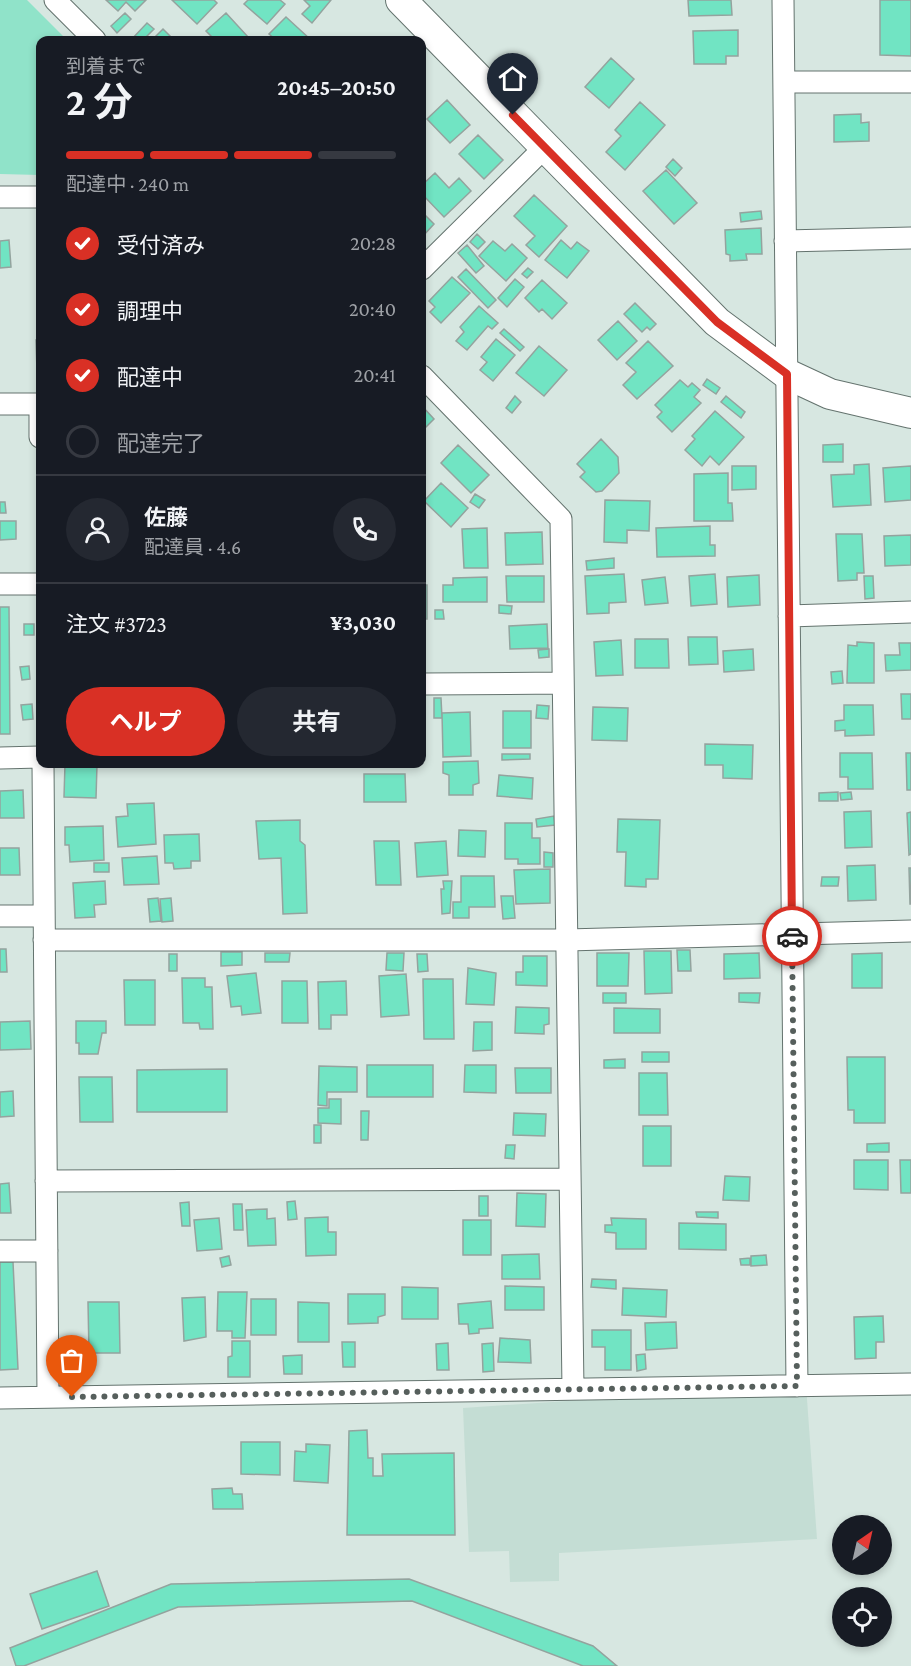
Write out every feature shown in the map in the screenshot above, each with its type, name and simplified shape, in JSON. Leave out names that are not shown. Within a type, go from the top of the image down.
[{"type":"street","points":[[55,0],[91,36]]},
{"type":"street","points":[[401,0],[717,322],[787,374],[830,394],[911,413]]},
{"type":"street","points":[[783,0],[797,1386]]},
{"type":"street","points":[[784,82],[911,82]]},
{"type":"street","points":[[426,265],[545,147]]},
{"type":"street","points":[[0,197],[36,197]]},
{"type":"street","points":[[785,241],[911,238]]},
{"type":"street","points":[[426,380],[561,519],[573,1389]]},
{"type":"street","points":[[0,404],[36,404]]},
{"type":"street","points":[[0,584],[36,584]]},
{"type":"street","points":[[789,616],[911,612]]},
{"type":"street","points":[[426,684],[563,683]]},
{"type":"street","points":[[0,758],[36,757]]},
{"type":"street","points":[[43,768],[48,1397]]},
{"type":"street","points":[[0,916],[44,916]]},
{"type":"street","points":[[44,940],[567,940],[792,936],[911,931]]},
{"type":"street","points":[[46,1181],[570,1179]]},
{"type":"street","points":[[0,1251],[46,1251]]},
{"type":"street","points":[[0,1398],[911,1384]]},
{"type":"shaded area","points":[[806,1385],[817,1539],[559,1553],[559,1581],[510,1582],[509,1551],[469,1552],[463,1408]]},
{"type":"green space","points":[[0,0],[27,0],[63,36],[36,36],[36,175],[0,174]]},
{"type":"building","points":[[106,0],[146,0],[135,11],[126,2],[118,11]]},
{"type":"building","points":[[172,0],[214,0],[217,3],[197,24]]},
{"type":"building","points":[[248,0],[280,0],[285,4],[267,24],[244,4]]},
{"type":"building","points":[[304,0],[331,0],[312,23],[302,14],[310,6]]},
{"type":"building","points":[[688,0],[731,0],[732,15],[689,16]]},
{"type":"building","points":[[880,0],[911,0],[911,56],[880,55]]},
{"type":"building","points":[[125,13],[131,19],[117,33],[111,26]]},
{"type":"building","points":[[226,13],[247,36],[211,36],[206,31]]},
{"type":"building","points":[[286,17],[307,36],[271,36],[269,34]]},
{"type":"building","points":[[147,23],[154,29],[147,36],[135,36]]},
{"type":"building","points":[[163,29],[170,36],[156,36]]},
{"type":"building","points":[[738,30],[738,56],[726,56],[726,64],[694,64],[693,31]]},
{"type":"building","points":[[611,58],[634,79],[609,108],[585,87]]},
{"type":"building","points":[[447,100],[470,125],[450,143],[427,119]]},
{"type":"building","points":[[640,102],[665,125],[625,170],[606,152],[621,136],[615,130]]},
{"type":"building","points":[[861,114],[861,123],[869,122],[869,141],[834,142],[834,115]]},
{"type":"building","points":[[478,135],[503,160],[484,179],[459,154]]},
{"type":"building","points":[[673,159],[682,168],[675,176],[666,167]]},
{"type":"building","points":[[666,170],[697,203],[674,224],[643,191]]},
{"type":"building","points":[[435,173],[449,188],[459,178],[471,191],[444,217],[426,198],[426,181]]},
{"type":"building","points":[[534,195],[567,226],[539,257],[526,245],[535,236],[514,216]]},
{"type":"building","points":[[761,211],[762,219],[741,222],[740,213]]},
{"type":"building","points":[[426,216],[434,224],[426,233]]},
{"type":"building","points":[[761,228],[762,254],[746,254],[747,260],[730,261],[730,255],[726,254],[725,230]]},
{"type":"building","points":[[477,234],[485,242],[478,249],[470,242]]},
{"type":"building","points":[[9,240],[11,267],[0,268],[0,241]]},
{"type":"building","points":[[561,240],[571,249],[577,242],[589,251],[567,278],[545,260]]},
{"type":"building","points":[[493,241],[505,251],[512,244],[527,258],[506,281],[479,256]]},
{"type":"building","points":[[467,245],[484,266],[476,273],[458,253]]},
{"type":"building","points":[[528,268],[533,272],[527,278],[522,274]]},
{"type":"building","points":[[466,269],[496,300],[488,308],[458,277]]},
{"type":"building","points":[[452,277],[470,293],[441,323],[430,312],[435,307],[429,301]]},
{"type":"building","points":[[515,279],[524,287],[507,307],[498,298]]},
{"type":"building","points":[[542,280],[567,303],[552,319],[542,309],[539,312],[525,298]]},
{"type":"building","points":[[635,303],[656,324],[650,330],[647,327],[642,332],[624,314]]},
{"type":"building","points":[[479,306],[498,323],[492,329],[488,326],[467,350],[456,341],[464,332],[460,327]]},
{"type":"building","points":[[618,321],[637,341],[617,360],[598,340]]},
{"type":"building","points":[[504,329],[524,347],[520,351],[500,333]]},
{"type":"building","points":[[496,339],[515,355],[493,381],[480,370],[487,362],[481,357]]},
{"type":"building","points":[[648,341],[673,366],[637,399],[623,385],[636,372],[626,363]]},
{"type":"building","points":[[539,346],[567,370],[544,396],[516,373]]},
{"type":"building","points":[[707,379],[720,388],[716,394],[703,385]]},
{"type":"building","points":[[680,380],[688,387],[692,383],[700,390],[694,397],[701,403],[672,432],[657,417],[662,412],[655,405]]},
{"type":"building","points":[[515,396],[521,402],[512,413],[506,408]]},
{"type":"building","points":[[726,396],[745,412],[741,418],[721,402]]},
{"type":"building","points":[[426,410],[434,419],[426,427]]},
{"type":"building","points":[[715,411],[744,437],[719,465],[710,456],[702,466],[685,450],[695,439],[692,436]]},
{"type":"building","points":[[601,439],[618,457],[619,473],[602,491],[596,492],[580,477],[585,472],[577,464]]},
{"type":"building","points":[[843,444],[843,462],[823,462],[823,445]]},
{"type":"building","points":[[458,445],[489,475],[471,493],[441,463]]},
{"type":"building","points":[[869,464],[871,505],[833,507],[831,475],[854,474],[854,465]]},
{"type":"building","points":[[732,466],[756,466],[756,489],[732,490]]},
{"type":"building","points":[[911,466],[911,500],[885,502],[883,468]]},
{"type":"building","points":[[728,473],[728,503],[732,503],[733,521],[694,521],[694,474]]},
{"type":"building","points":[[441,483],[468,508],[451,527],[426,503],[426,499]]},
{"type":"building","points":[[475,494],[485,500],[479,508],[470,502]]},
{"type":"building","points":[[605,500],[650,501],[649,531],[627,530],[627,543],[604,542]]},
{"type":"building","points":[[0,502],[5,502],[6,513],[0,513]]},
{"type":"building","points":[[0,521],[16,521],[16,539],[0,540]]},
{"type":"building","points":[[710,526],[710,545],[715,545],[715,556],[657,557],[656,528]]},
{"type":"building","points":[[487,528],[488,568],[464,568],[462,529]]},
{"type":"building","points":[[542,532],[543,564],[506,565],[505,533]]},
{"type":"building","points":[[836,534],[862,534],[864,573],[857,573],[857,580],[838,581]]},
{"type":"building","points":[[911,535],[911,565],[885,566],[884,536]]},
{"type":"building","points":[[614,558],[614,568],[587,570],[586,561]]},
{"type":"building","points":[[624,574],[626,602],[609,603],[609,613],[587,614],[585,576]]},
{"type":"building","points":[[715,574],[717,604],[691,606],[689,576]]},
{"type":"building","points":[[759,575],[760,605],[728,607],[727,577]]},
{"type":"building","points":[[506,576],[544,576],[544,602],[507,602]]},
{"type":"building","points":[[864,576],[873,576],[874,598],[865,599]]},
{"type":"building","points":[[487,577],[487,602],[443,602],[443,585],[453,585],[453,578]]},
{"type":"building","points":[[665,577],[668,603],[645,605],[642,580]]},
{"type":"building","points":[[426,585],[427,585],[426,619]]},
{"type":"building","points":[[499,605],[512,606],[511,614],[499,613]]},
{"type":"building","points":[[0,607],[9,607],[10,734],[0,734]]},
{"type":"building","points":[[435,610],[443,610],[444,619],[435,619]]},
{"type":"building","points":[[24,624],[34,624],[34,635],[24,635]]},
{"type":"building","points":[[547,624],[548,648],[510,649],[509,626]]},
{"type":"building","points":[[688,637],[717,637],[718,664],[689,665]]},
{"type":"building","points":[[635,639],[668,639],[669,668],[635,668]]},
{"type":"building","points":[[621,640],[623,675],[596,676],[594,642]]},
{"type":"building","points":[[857,642],[874,643],[874,683],[847,683],[848,645],[857,646]]},
{"type":"building","points":[[899,643],[911,643],[911,670],[886,671],[885,655],[900,655]]},
{"type":"building","points":[[549,649],[549,657],[539,658],[538,650]]},
{"type":"building","points":[[753,649],[754,670],[724,672],[723,651]]},
{"type":"building","points":[[29,666],[30,679],[22,680],[20,667]]},
{"type":"building","points":[[842,671],[843,683],[832,684],[831,672]]},
{"type":"building","points":[[901,694],[911,694],[911,719],[902,719]]},
{"type":"building","points":[[434,698],[441,698],[442,718],[434,718]]},
{"type":"building","points":[[32,704],[33,719],[23,720],[21,705]]},
{"type":"building","points":[[537,705],[549,706],[548,719],[536,718]]},
{"type":"building","points":[[844,705],[873,705],[874,735],[845,736],[845,730],[835,731],[835,721],[844,720]]},
{"type":"building","points":[[593,707],[628,708],[627,741],[592,740]]},
{"type":"building","points":[[503,711],[531,711],[531,748],[503,748]]},
{"type":"building","points":[[470,712],[471,756],[443,757],[442,713]]},
{"type":"building","points":[[705,744],[753,745],[752,779],[723,778],[723,765],[705,765]]},
{"type":"building","points":[[840,753],[872,753],[873,789],[848,789],[848,777],[840,777]]},
{"type":"building","points":[[906,753],[911,753],[911,790],[907,790]]},
{"type":"building","points":[[502,754],[530,754],[530,759],[502,760]]},
{"type":"building","points":[[478,761],[479,783],[473,785],[473,795],[449,795],[449,775],[443,773],[443,762]]},
{"type":"building","points":[[65,768],[97,768],[96,798],[64,797]]},
{"type":"building","points":[[364,774],[405,774],[406,802],[364,802]]},
{"type":"building","points":[[499,775],[533,778],[532,799],[497,796]]},
{"type":"building","points":[[23,790],[24,818],[0,818],[0,791]]},
{"type":"building","points":[[838,792],[838,801],[819,801],[819,793]]},
{"type":"building","points":[[851,792],[852,799],[841,800],[840,793]]},
{"type":"building","points":[[154,803],[156,844],[118,847],[116,817],[128,816],[127,804]]},
{"type":"building","points":[[871,811],[872,847],[845,848],[844,812]]},
{"type":"building","points":[[911,812],[911,854],[909,855],[907,813]]},
{"type":"building","points":[[554,816],[555,825],[537,827],[536,819]]},
{"type":"building","points":[[618,819],[660,820],[658,879],[646,879],[646,887],[625,886],[626,852],[617,852]]},
{"type":"building","points":[[300,820],[300,841],[305,845],[307,913],[283,914],[281,858],[259,859],[256,821]]},
{"type":"building","points":[[505,823],[532,823],[532,838],[540,838],[540,864],[518,864],[518,859],[505,859]]},
{"type":"building","points":[[103,826],[104,860],[70,862],[69,845],[65,845],[65,827]]},
{"type":"building","points":[[459,830],[486,831],[485,857],[458,856]]},
{"type":"building","points":[[199,834],[200,861],[191,861],[191,868],[174,869],[173,863],[165,863],[164,835]]},
{"type":"building","points":[[374,841],[399,841],[401,885],[376,885]]},
{"type":"building","points":[[446,841],[448,875],[417,877],[415,843]]},
{"type":"building","points":[[0,848],[19,848],[20,875],[0,875]]},
{"type":"building","points":[[544,852],[553,853],[553,867],[544,867]]},
{"type":"building","points":[[157,856],[159,884],[124,885],[122,858]]},
{"type":"building","points":[[94,863],[109,863],[109,872],[94,872]]},
{"type":"building","points":[[875,865],[876,900],[848,901],[847,866]]},
{"type":"building","points":[[909,868],[911,868],[911,904],[910,904]]},
{"type":"building","points":[[550,869],[550,903],[516,904],[514,870]]},
{"type":"building","points":[[461,876],[494,876],[495,907],[469,907],[469,918],[453,918],[453,902],[461,902]]},
{"type":"building","points":[[822,877],[839,877],[838,886],[821,886]]},
{"type":"building","points":[[105,881],[106,904],[94,905],[95,917],[75,918],[73,883]]},
{"type":"building","points":[[443,881],[452,881],[450,913],[442,914],[441,889],[444,889]]},
{"type":"building","points":[[501,896],[513,896],[515,918],[503,919]]},
{"type":"building","points":[[158,898],[161,921],[150,922],[148,899]]},
{"type":"building","points":[[171,898],[173,921],[162,922],[160,899]]},
{"type":"building","points":[[0,949],[6,949],[7,972],[0,972]]},
{"type":"building","points":[[677,950],[690,950],[691,971],[678,971]]},
{"type":"building","points":[[644,951],[671,951],[672,993],[645,994]]},
{"type":"building","points":[[221,952],[242,952],[242,965],[221,966]]},
{"type":"building","points":[[265,953],[290,953],[289,962],[265,962]]},
{"type":"building","points":[[387,953],[404,953],[403,971],[386,970]]},
{"type":"building","points":[[597,953],[629,953],[628,986],[597,986]]},
{"type":"building","points":[[759,953],[760,978],[724,979],[724,954]]},
{"type":"building","points":[[882,953],[882,988],[852,988],[852,954]]},
{"type":"building","points":[[169,954],[177,954],[177,971],[169,971]]},
{"type":"building","points":[[417,954],[427,954],[428,971],[418,972]]},
{"type":"building","points":[[523,956],[547,956],[547,986],[516,985],[516,972],[523,972]]},
{"type":"building","points":[[468,968],[496,973],[494,1005],[466,1004]]},
{"type":"building","points":[[256,973],[261,1013],[242,1015],[241,1006],[231,1007],[227,976]]},
{"type":"building","points":[[406,974],[409,1015],[381,1017],[379,976]]},
{"type":"building","points":[[182,978],[205,978],[205,987],[212,987],[213,1029],[200,1029],[199,1023],[183,1023]]},
{"type":"building","points":[[423,979],[453,979],[454,1039],[424,1039]]},
{"type":"building","points":[[124,980],[155,980],[155,1025],[125,1025]]},
{"type":"building","points":[[282,981],[307,981],[308,1023],[282,1023]]},
{"type":"building","points":[[346,981],[347,1015],[331,1015],[331,1029],[319,1029],[318,982]]},
{"type":"building","points":[[603,993],[626,993],[626,1003],[603,1003]]},
{"type":"building","points":[[739,993],[760,993],[759,1003],[739,1002]]},
{"type":"building","points":[[516,1007],[549,1008],[549,1024],[544,1025],[544,1034],[515,1033]]},
{"type":"building","points":[[614,1008],[660,1009],[660,1033],[614,1033]]},
{"type":"building","points":[[30,1021],[31,1049],[0,1050],[0,1022]]},
{"type":"building","points":[[76,1021],[106,1021],[106,1033],[102,1033],[98,1054],[79,1054],[79,1043],[76,1043]]},
{"type":"building","points":[[474,1022],[492,1022],[492,1050],[473,1051]]},
{"type":"building","points":[[642,1052],[669,1052],[669,1062],[642,1062]]},
{"type":"building","points":[[847,1057],[885,1057],[885,1123],[854,1123],[854,1110],[848,1110]]},
{"type":"building","points":[[625,1059],[625,1068],[604,1068],[604,1060]]},
{"type":"building","points":[[367,1065],[433,1065],[433,1097],[367,1097]]},
{"type":"building","points":[[465,1065],[496,1065],[496,1093],[464,1092]]},
{"type":"building","points":[[319,1066],[357,1067],[357,1092],[327,1092],[327,1106],[318,1105]]},
{"type":"building","points":[[515,1068],[551,1068],[551,1093],[516,1093]]},
{"type":"building","points":[[227,1069],[227,1112],[137,1112],[137,1070]]},
{"type":"building","points":[[639,1073],[667,1073],[668,1115],[639,1115]]},
{"type":"building","points":[[79,1077],[112,1077],[113,1122],[80,1122]]},
{"type":"building","points":[[13,1091],[14,1116],[0,1117],[0,1092]]},
{"type":"building","points":[[329,1099],[341,1099],[341,1124],[318,1123],[318,1108],[329,1108]]},
{"type":"building","points":[[361,1111],[369,1111],[368,1140],[361,1140]]},
{"type":"building","points":[[514,1113],[546,1114],[545,1136],[513,1135]]},
{"type":"building","points":[[314,1125],[321,1125],[321,1143],[314,1143]]},
{"type":"building","points":[[643,1126],[671,1126],[671,1166],[643,1166]]},
{"type":"building","points":[[889,1143],[889,1152],[867,1152],[867,1144]]},
{"type":"building","points":[[506,1145],[515,1145],[514,1159],[505,1158]]},
{"type":"building","points":[[854,1160],[888,1160],[888,1190],[854,1189]]},
{"type":"building","points":[[900,1160],[911,1160],[911,1193],[901,1193]]},
{"type":"building","points":[[725,1176],[750,1177],[749,1201],[723,1200]]},
{"type":"building","points":[[9,1183],[11,1213],[0,1213],[0,1184]]},
{"type":"building","points":[[517,1193],[546,1194],[545,1227],[516,1226]]},
{"type":"building","points":[[479,1196],[488,1196],[488,1216],[479,1216]]},
{"type":"building","points":[[295,1201],[297,1219],[288,1220],[287,1202]]},
{"type":"building","points":[[189,1202],[190,1226],[182,1226],[180,1203]]},
{"type":"building","points":[[233,1204],[242,1204],[243,1230],[234,1230]]},
{"type":"building","points":[[267,1209],[267,1219],[275,1218],[276,1245],[248,1246],[246,1210]]},
{"type":"building","points":[[696,1212],[718,1212],[718,1218],[697,1217]]},
{"type":"building","points":[[328,1217],[328,1232],[336,1232],[336,1255],[306,1256],[305,1218]]},
{"type":"building","points":[[219,1218],[222,1249],[197,1251],[194,1220]]},
{"type":"building","points":[[611,1218],[646,1219],[646,1249],[616,1249],[616,1233],[605,1232],[605,1225],[612,1225]]},
{"type":"building","points":[[463,1220],[491,1220],[491,1255],[463,1255]]},
{"type":"building","points":[[679,1223],[726,1224],[726,1250],[679,1249]]},
{"type":"building","points":[[539,1254],[540,1279],[502,1279],[502,1255]]},
{"type":"building","points":[[766,1255],[767,1265],[751,1266],[751,1256]]},
{"type":"building","points":[[229,1256],[231,1265],[222,1267],[220,1258]]},
{"type":"building","points":[[750,1258],[750,1265],[741,1265],[740,1259]]},
{"type":"building","points":[[0,1262],[13,1262],[18,1369],[0,1370]]},
{"type":"building","points":[[592,1279],[616,1280],[616,1289],[591,1287]]},
{"type":"building","points":[[505,1286],[544,1287],[544,1310],[505,1310]]},
{"type":"building","points":[[402,1287],[438,1288],[438,1319],[402,1319]]},
{"type":"building","points":[[623,1288],[667,1290],[666,1317],[622,1315]]},
{"type":"building","points":[[218,1292],[247,1292],[245,1338],[232,1338],[232,1331],[217,1331]]},
{"type":"building","points":[[348,1294],[385,1294],[385,1315],[378,1317],[378,1323],[348,1324]]},
{"type":"building","points":[[205,1297],[206,1337],[184,1341],[182,1298]]},
{"type":"building","points":[[251,1299],[276,1299],[276,1335],[251,1335]]},
{"type":"building","points":[[491,1301],[493,1328],[479,1329],[479,1333],[469,1334],[468,1324],[459,1324],[458,1304]]},
{"type":"building","points":[[88,1302],[119,1302],[120,1353],[89,1353]]},
{"type":"building","points":[[298,1302],[329,1303],[329,1342],[298,1342]]},
{"type":"building","points":[[883,1316],[884,1342],[876,1342],[876,1358],[855,1359],[854,1317]]},
{"type":"building","points":[[676,1322],[677,1348],[646,1350],[645,1323]]},
{"type":"building","points":[[592,1330],[631,1330],[631,1370],[605,1370],[605,1347],[592,1347]]},
{"type":"building","points":[[500,1338],[530,1340],[531,1363],[498,1362]]},
{"type":"building","points":[[232,1341],[250,1341],[250,1377],[228,1377],[228,1357],[232,1356]]},
{"type":"building","points":[[342,1342],[355,1342],[355,1367],[343,1367]]},
{"type":"building","points":[[448,1343],[449,1370],[437,1370],[436,1344]]},
{"type":"building","points":[[493,1343],[494,1371],[483,1372],[482,1344]]},
{"type":"building","points":[[645,1354],[646,1369],[637,1371],[636,1355]]},
{"type":"building","points":[[302,1355],[302,1374],[284,1374],[283,1356]]},
{"type":"building","points":[[367,1430],[368,1458],[373,1458],[373,1476],[383,1476],[382,1454],[454,1453],[455,1535],[347,1535],[349,1431]]},
{"type":"building","points":[[241,1442],[280,1442],[280,1475],[241,1474]]},
{"type":"building","points":[[306,1444],[330,1445],[328,1483],[294,1481],[295,1451],[306,1452]]},
{"type":"building","points":[[232,1488],[233,1494],[242,1494],[243,1509],[213,1509],[212,1489]]},
{"type":"building","points":[[97,1571],[109,1606],[42,1629],[30,1594]]},
{"type":"building","points":[[409,1579],[593,1646],[617,1666],[583,1666],[412,1601],[178,1607],[24,1666],[16,1666],[10,1648],[171,1584]]},
{"type":"way so far","points":[[72,1397],[797,1386],[792,936]]},
{"type":"route","points":[[513,115],[717,322],[787,374],[792,936]]}]
